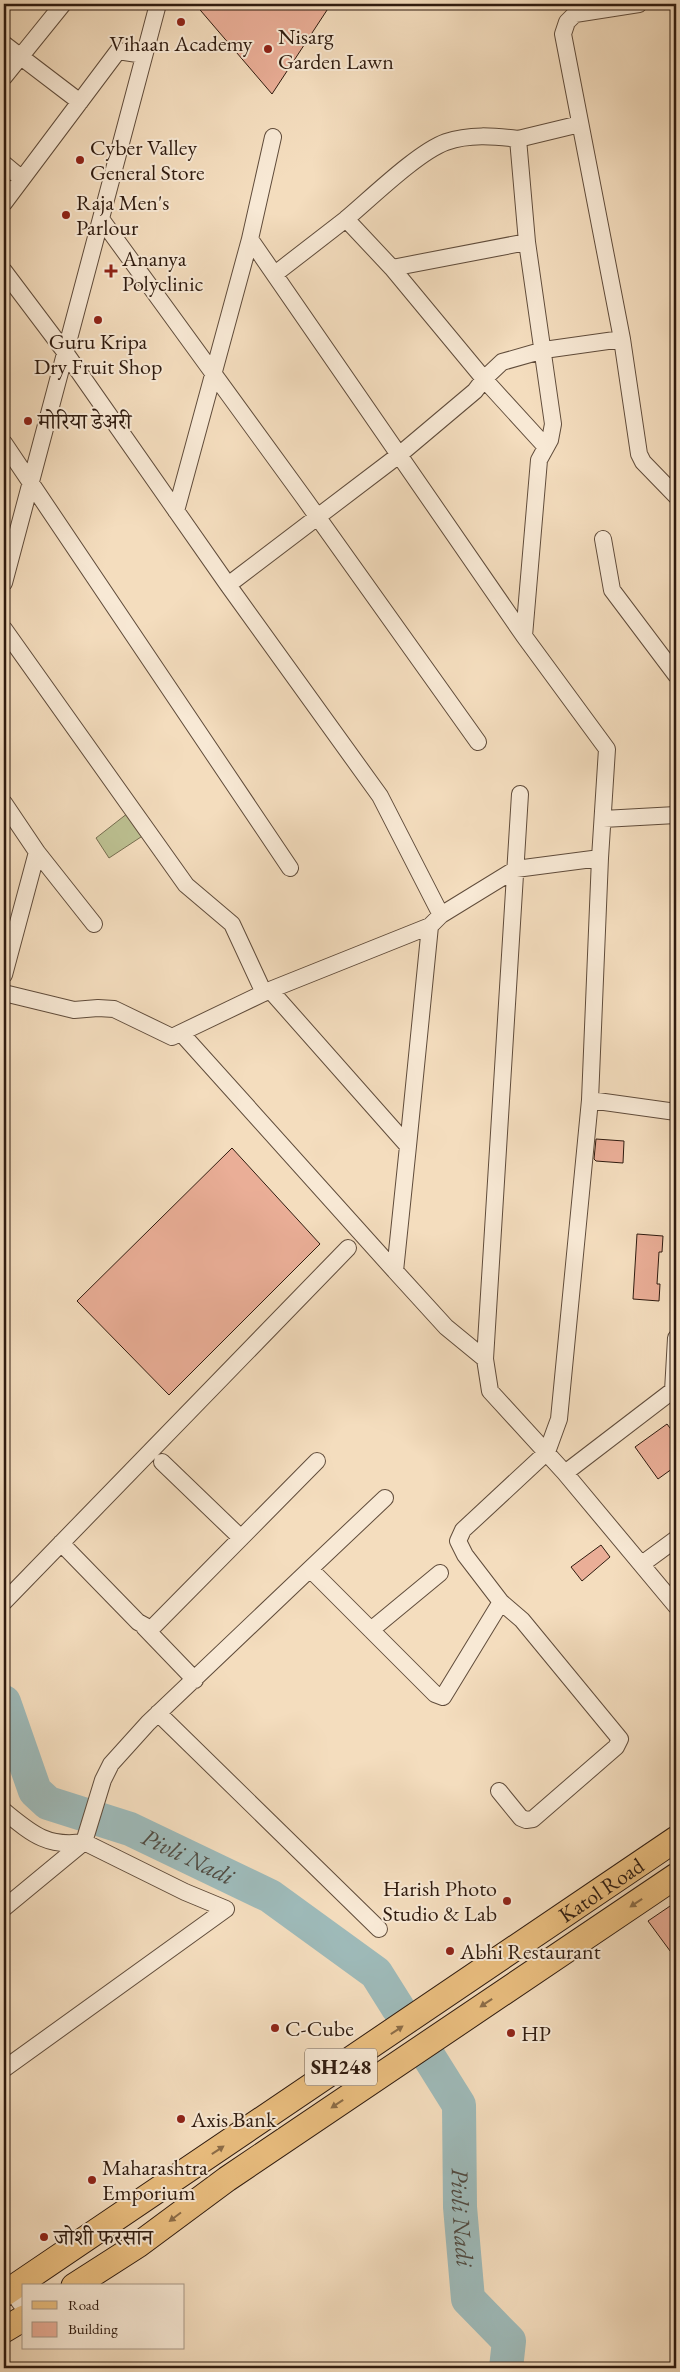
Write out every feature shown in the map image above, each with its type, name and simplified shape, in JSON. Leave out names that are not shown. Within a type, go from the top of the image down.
[{"type":"main road","name":"Katol Road","points":[[23,2284],[676,1839]]},
{"type":"main road","name":"Katol Road","points":[[77,2284],[138,2245],[227,2179],[676,1876]]},
{"type":"main road","points":[[501,1959],[517,1982]]},
{"type":"main road","name":"Katol Road","points":[[10,2293],[22,2285]]},
{"type":"street","points":[[4,78],[19,56],[63,4]]},
{"type":"street","points":[[4,583],[158,4]]},
{"type":"street","points":[[639,4],[575,14],[567,22],[564,34],[622,339],[639,454],[648,467],[673,484]]},
{"type":"street","points":[[4,44],[80,102]]},
{"type":"street","points":[[4,203],[118,51],[144,55]]},
{"type":"street","points":[[275,274],[346,219],[422,155],[445,142],[474,136],[518,138],[580,124]]},
{"type":"street","points":[[176,511],[250,239],[273,137]]},
{"type":"street","points":[[518,138],[528,242],[553,424],[550,440],[539,460],[524,636]]},
{"type":"street","points":[[4,164],[22,179]]},
{"type":"street","points":[[346,219],[392,268],[484,379],[546,447]]},
{"type":"street","points":[[100,220],[213,373],[478,742]]},
{"type":"street","points":[[250,239],[524,636],[607,749],[600,858],[590,1100],[559,1419],[547,1452],[463,1530],[458,1541],[465,1555],[501,1602],[522,1620],[620,1739],[616,1747],[533,1819],[526,1820],[521,1818],[499,1790]]},
{"type":"street","points":[[392,268],[528,242]]},
{"type":"street","points":[[4,271],[65,352],[228,586],[380,796],[435,921],[395,1271]]},
{"type":"street","points":[[228,586],[399,455],[475,391],[484,379],[502,362],[544,350],[622,339]]},
{"type":"street","points":[[4,443],[290,868]]},
{"type":"street","points":[[604,539],[612,590],[676,675]]},
{"type":"street","points":[[4,629],[179,876],[232,924],[267,991],[408,1146]]},
{"type":"street","points":[[520,794],[484,1359],[490,1391],[565,1472],[676,1606]]},
{"type":"street","points":[[4,803],[37,852],[94,924]]},
{"type":"street","points":[[603,819],[676,815]]},
{"type":"street","points":[[4,975],[37,852]]},
{"type":"street","points":[[4,993],[74,1010],[106,1009],[172,1037],[182,1034],[267,991],[435,921],[516,869],[600,858]]},
{"type":"street","points":[[182,1034],[446,1327],[484,1359]]},
{"type":"street","points":[[590,1100],[676,1112]]},
{"type":"street","points":[[4,1602],[348,1248]]},
{"type":"street","points":[[565,1472],[675,1390],[676,1338]]},
{"type":"street","points":[[144,1627],[153,1627],[317,1461]]},
{"type":"street","points":[[162,1462],[241,1538]]},
{"type":"street","points":[[4,1908],[86,1835],[99,1793],[111,1764],[158,1713],[195,1680],[384,1498]]},
{"type":"street","points":[[642,1564],[676,1539]]},
{"type":"street","points":[[61,1543],[195,1680]]},
{"type":"street","points":[[310,1569],[435,1694],[443,1696],[501,1602]]},
{"type":"street","points":[[371,1630],[440,1573]]},
{"type":"street","points":[[158,1713],[379,1929]]},
{"type":"street","points":[[4,1811],[33,1836],[66,1845],[86,1835]]},
{"type":"street","points":[[4,2069],[226,1908],[185,1892],[86,1835]]},
{"type":"green space","points":[[128,813],[144,835],[109,858],[96,838]]},
{"type":"building","name":"Nisarg Garden Lawn","points":[[195,4],[331,4],[272,94]]},
{"type":"building","points":[[596,1139],[624,1141],[623,1163],[596,1161],[594,1159]]},
{"type":"building","points":[[232,1148],[320,1244],[169,1395],[77,1301]]},
{"type":"building","points":[[637,1234],[663,1236],[662,1252],[659,1252],[657,1284],[660,1284],[659,1301],[633,1299]]},
{"type":"building","points":[[667,1424],[676,1436],[676,1466],[658,1479],[635,1447]]},
{"type":"building","points":[[601,1545],[610,1557],[582,1581],[571,1567]]},
{"type":"building","points":[[676,1902],[676,1959],[648,1921]]},
{"type":"waterway","name":"Pivli Nadi","points":[[4,1702],[35,1791],[48,1803],[130,1829],[270,1896],[376,1973],[398,2008]]},
{"type":"waterway","name":"Pivli Nadi","points":[[429,2057],[459,2105],[460,2207],[468,2299],[509,2341],[506,2368]]},
{"type":"place","name":"Vihaan Academy","points":[[181,22]]},
{"type":"place","name":"Nisarg Garden Lawn","points":[[268,49]]},
{"type":"place","name":"Cyber Valley General Store","points":[[80,160]]},
{"type":"place","name":"Raja Men's Parlour","points":[[66,215]]},
{"type":"place","name":"Ananya Polyclinic","points":[[111,271]]},
{"type":"place","name":"Guru Kripa Dry Fruit Shop","points":[[98,320]]},
{"type":"place","name":"मोरिया डेअरी","points":[[28,421]]},
{"type":"place","name":"Harish Photo Studio & Lab","points":[[507,1901]]},
{"type":"place","name":"Abhi Restaurant","points":[[450,1951]]},
{"type":"place","name":"C-Cube","points":[[275,2028]]},
{"type":"place","name":"HP","points":[[511,2033]]},
{"type":"place","name":"Axis Bank","points":[[181,2119]]},
{"type":"place","name":"Maharashtra Emporium","points":[[92,2180]]},
{"type":"place","name":"जोशी फरसान","points":[[44,2237]]}]
